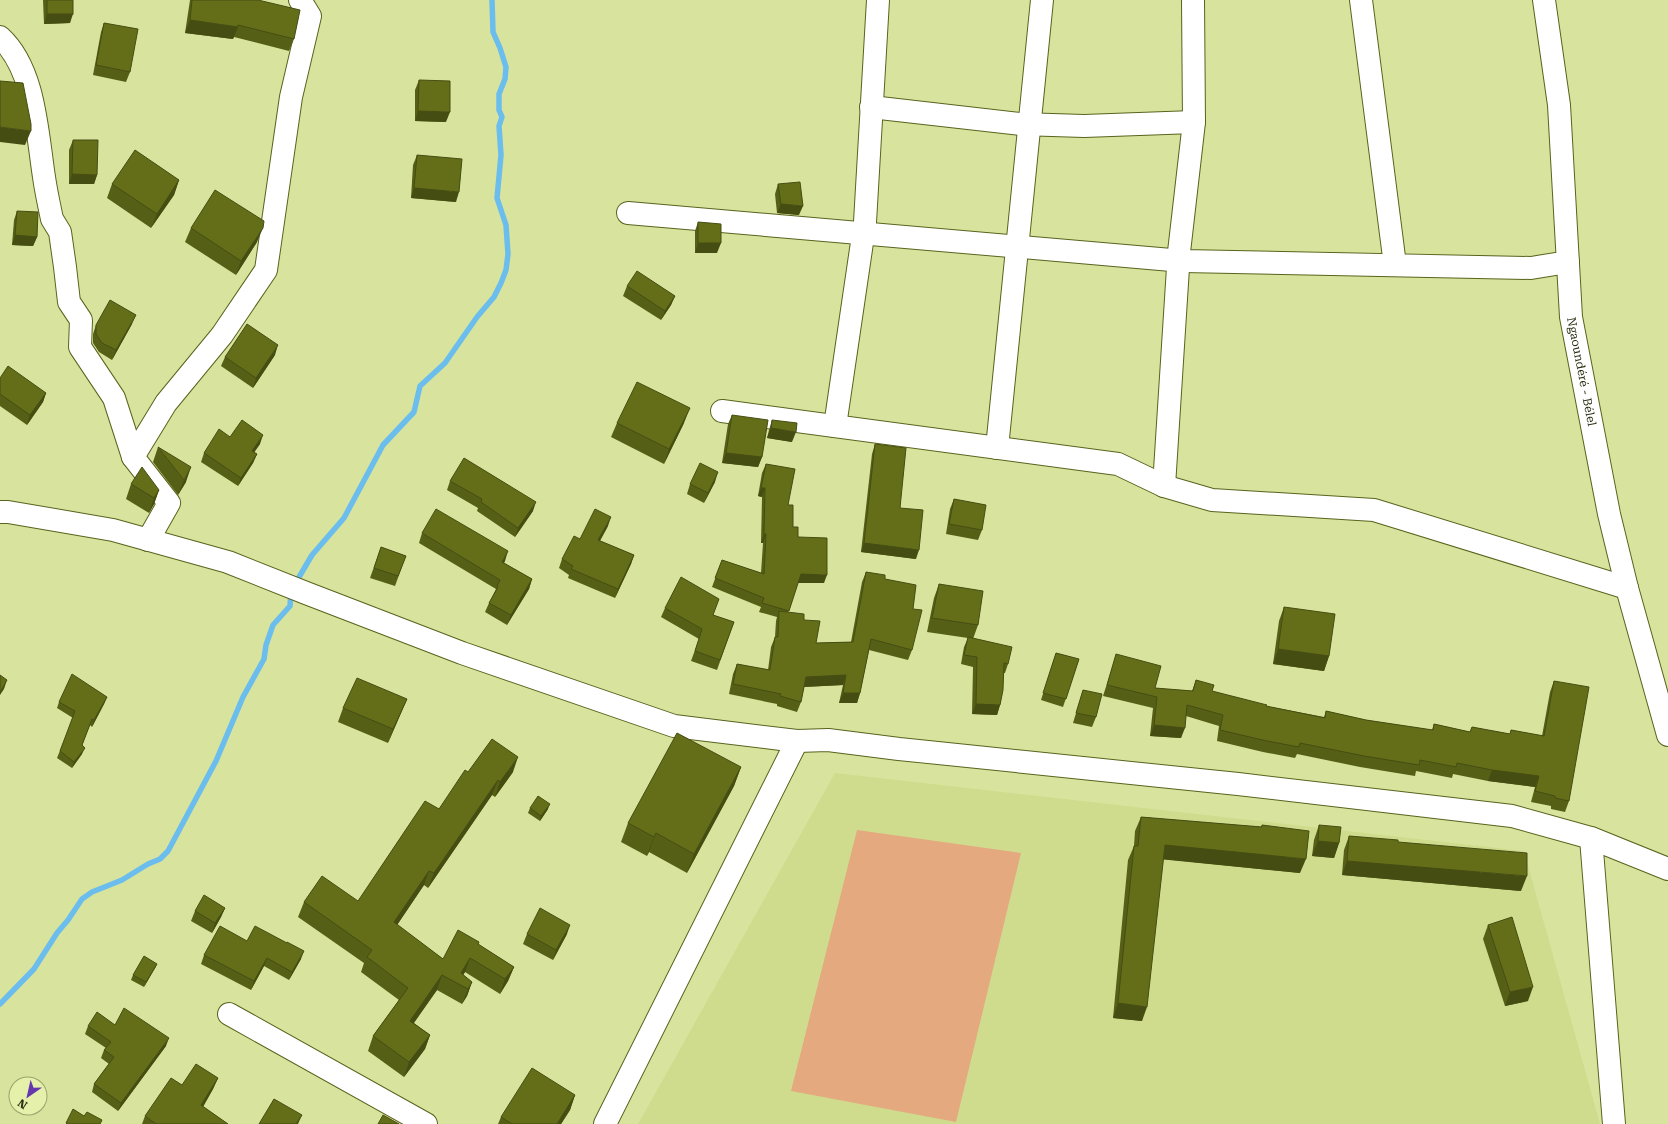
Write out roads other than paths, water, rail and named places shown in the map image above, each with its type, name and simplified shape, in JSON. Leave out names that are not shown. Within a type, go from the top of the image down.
[{"type":"street","points":[[133,457],[166,402],[222,335],[266,270],[291,97],[310,16],[300,0]]},
{"type":"street","points":[[834,426],[863,234],[878,0]]},
{"type":"street","points":[[997,448],[1042,0]]},
{"type":"street","points":[[1164,486],[1178,260],[1194,122],[1193,0]]},
{"type":"street","points":[[1361,0],[1395,265]]},
{"type":"street","name":"Ngaoundéré - Bélel","points":[[1544,0],[1559,105],[1571,317],[1609,514],[1627,588],[1668,735]]},
{"type":"street","points":[[0,37],[10,46],[26,80],[35,118],[52,219],[60,232],[66,267],[69,302],[81,320],[80,347],[114,398],[133,457],[170,503],[148,540]]},
{"type":"street","points":[[871,107],[1030,124],[1084,126],[1194,122]]},
{"type":"street","points":[[628,214],[1178,260],[1531,268],[1568,262]]},
{"type":"street","points":[[722,411],[1118,464],[1164,486],[1212,500],[1374,510],[1627,588]]},
{"type":"street","points":[[0,512],[8,512],[113,530],[228,562],[304,593],[462,653],[674,726],[796,742],[828,740],[907,750],[1238,784],[1512,816],[1591,838],[1668,869]]},
{"type":"street","points":[[605,1124],[796,742]]},
{"type":"street","points":[[1591,838],[1614,1124]]},
{"type":"street","points":[[229,1014],[426,1124]]},
{"type":"waterway","points":[[295,584],[312,555],[344,518],[383,445],[414,412],[420,386],[445,363],[477,317],[494,297],[506,270],[508,254],[506,225],[497,198],[501,155],[499,126],[502,117],[499,110],[499,94],[505,79],[506,67],[493,32],[492,0]]},
{"type":"waterway","points":[[0,1004],[34,969],[57,933],[82,899],[92,892],[122,880],[148,864],[160,859],[168,851],[216,761],[243,697],[264,659],[266,645],[273,625],[290,606],[291,591]]}]
